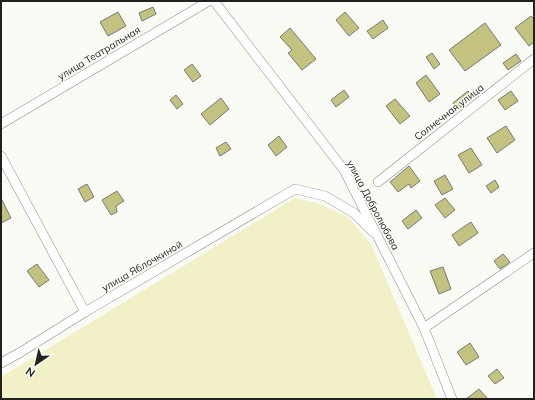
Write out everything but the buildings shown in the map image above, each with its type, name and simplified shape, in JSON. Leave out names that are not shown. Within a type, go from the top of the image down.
[{"type":"street","name":"улица Театральная","points":[[1,124],[209,1]]},
{"type":"street","name":"улица Добролюбова","points":[[214,1],[344,170],[424,328],[452,399]]},
{"type":"street","name":"Солнечная улица","points":[[378,182],[534,59]]},
{"type":"street","points":[[1,156],[85,312]]},
{"type":"street","name":"улица Яблочкиной","points":[[1,363],[295,189],[325,196],[348,209],[380,239]]},
{"type":"street","points":[[424,328],[534,253]]},
{"type":"green space","points":[[295,198],[320,204],[349,218],[371,244],[437,399],[1,399],[1,377]]}]
